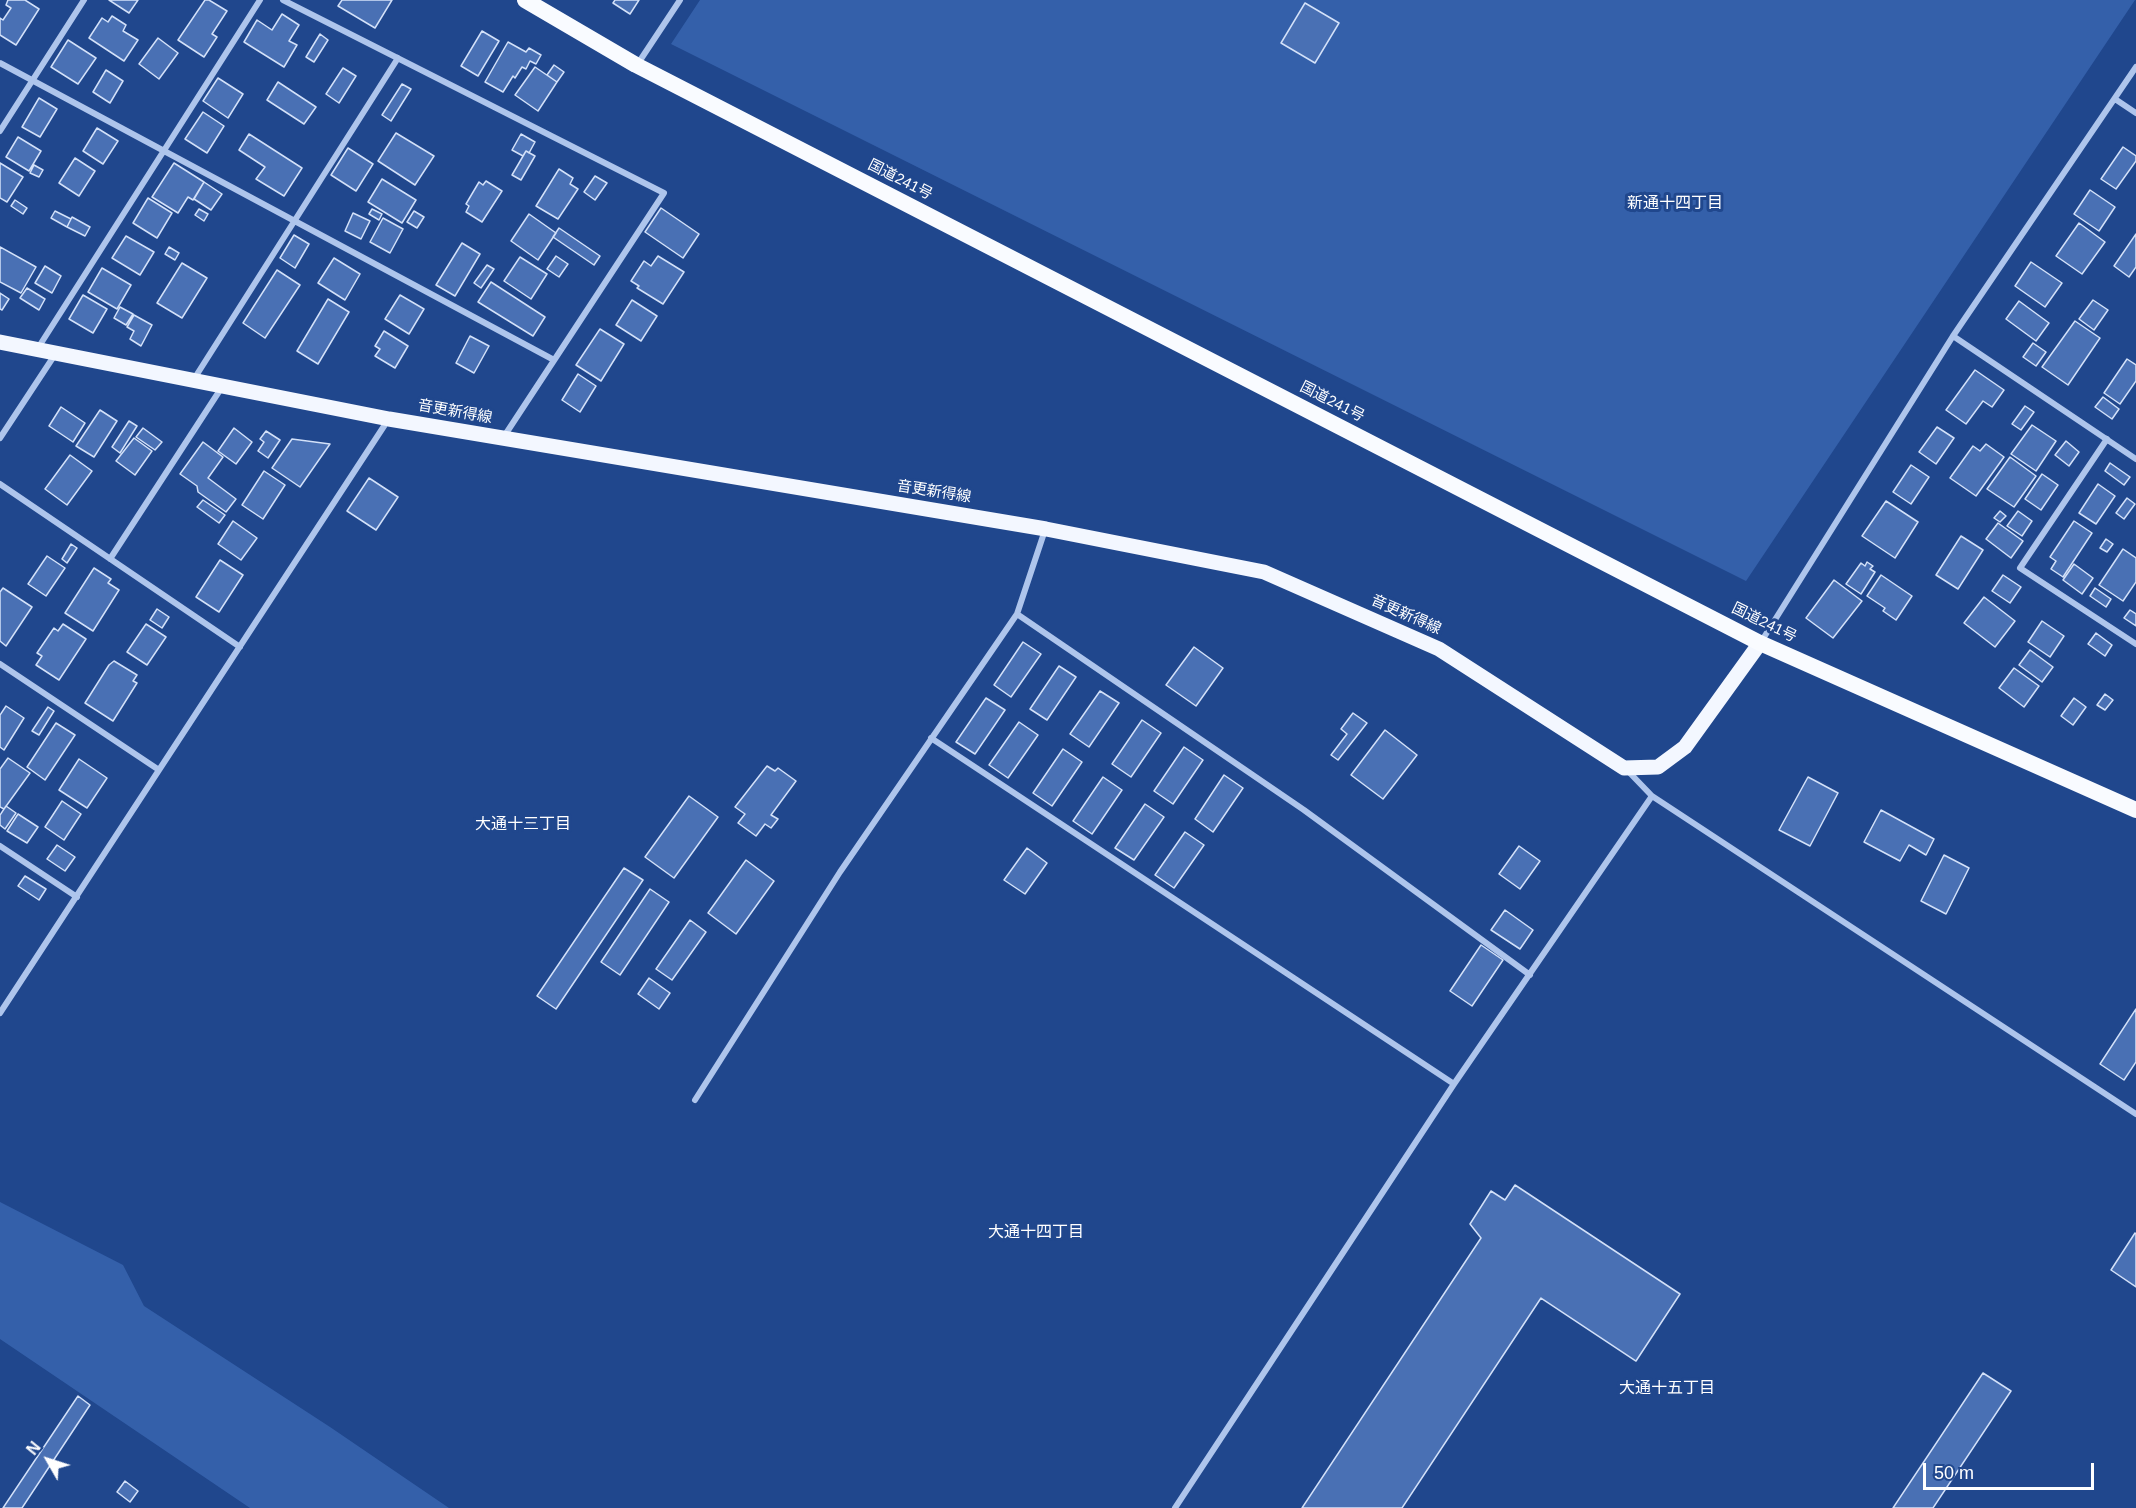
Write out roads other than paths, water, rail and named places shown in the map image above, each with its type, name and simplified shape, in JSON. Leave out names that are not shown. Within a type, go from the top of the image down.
[{"type":"highway","name":"国道241号","points":[[525,0],[636,65],[1760,642],[2136,810]]},
{"type":"main road","name":"音更新得線","points":[[0,342],[389,419],[1046,529],[1264,572],[1439,649],[1624,768]]},
{"type":"main road","points":[[1624,768],[1658,767],[1685,747],[1760,642]]},
{"type":"street","points":[[0,130],[84,0]]},
{"type":"street","points":[[37,348],[260,0]]},
{"type":"street","points":[[283,0],[664,193],[503,438]]},
{"type":"street","points":[[636,65],[680,0]]},
{"type":"street","points":[[194,379],[398,58]]},
{"type":"street","points":[[0,63],[554,360]]},
{"type":"street","points":[[1760,642],[1953,336],[2136,67]]},
{"type":"street","points":[[2115,99],[2136,113]]},
{"type":"street","points":[[1953,336],[2136,459]]},
{"type":"street","points":[[0,438],[56,353]]},
{"type":"street","points":[[110,559],[222,387]]},
{"type":"street","points":[[0,1013],[389,419]]},
{"type":"street","points":[[2107,439],[2020,568],[2136,644]]},
{"type":"street","points":[[0,484],[240,647]]},
{"type":"street","points":[[694,1100],[840,872],[1017,614],[1046,529]]},
{"type":"street","points":[[1017,614],[1304,810],[1530,975]]},
{"type":"street","points":[[0,664],[159,770]]},
{"type":"street","points":[[932,738],[1454,1084]]},
{"type":"street","points":[[1624,768],[1652,796],[2136,1114]]},
{"type":"street","points":[[1175,1508],[1454,1084],[1652,796]]},
{"type":"street","points":[[0,846],[76,897]]},
{"type":"district","name":"新通十四丁目","points":[[1675,204]]},
{"type":"district","name":"大通十三丁目","points":[[523,825]]},
{"type":"district","name":"大通十四丁目","points":[[1036,1233]]},
{"type":"district","name":"大通十五丁目","points":[[1667,1389]]}]
